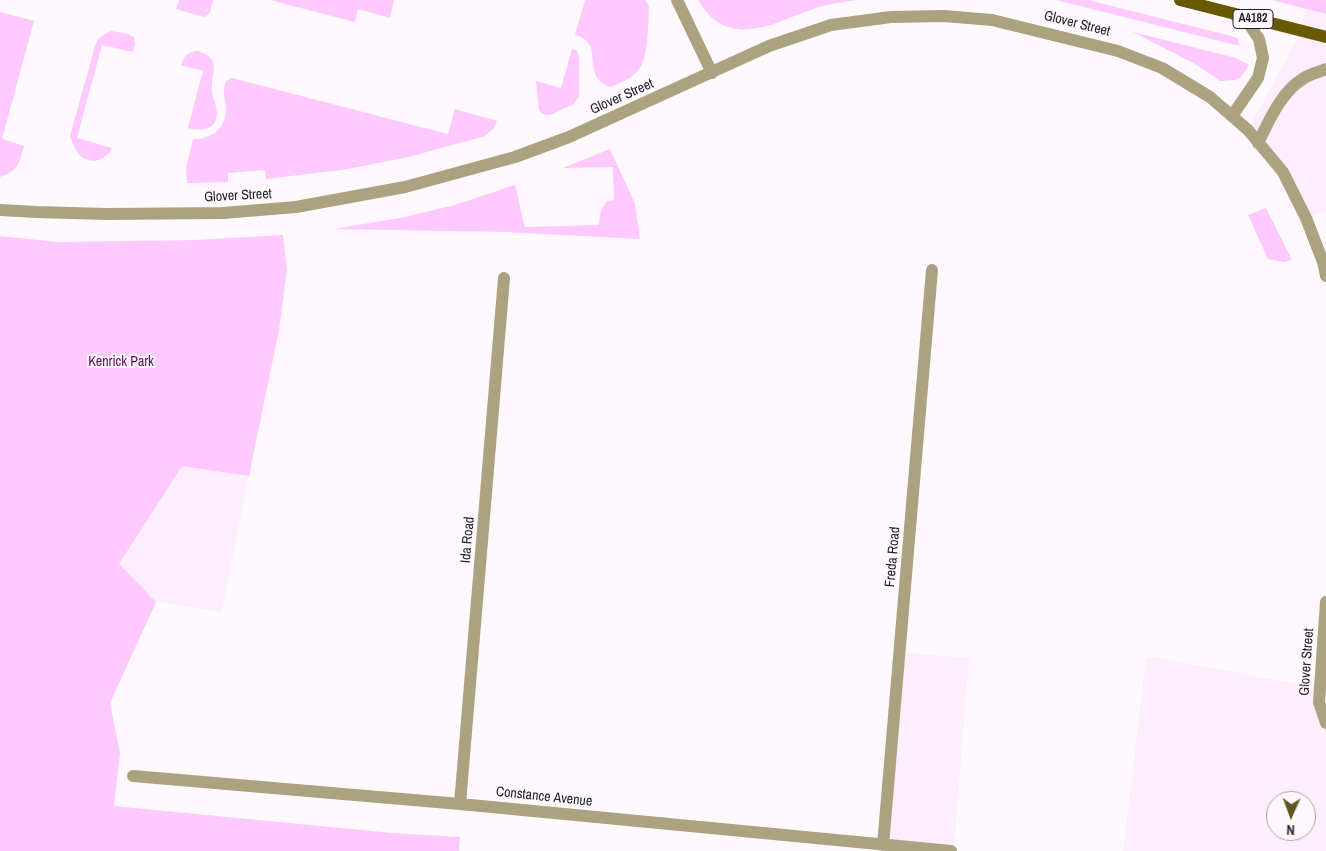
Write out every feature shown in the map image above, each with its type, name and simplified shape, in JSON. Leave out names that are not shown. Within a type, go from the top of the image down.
[{"type":"main road","name":"A4182","points":[[1180,0],[1326,37]]},
{"type":"street","points":[[677,0],[712,73]]},
{"type":"street","points":[[1231,13],[1249,24],[1259,38],[1263,58],[1258,78],[1232,116]]},
{"type":"street","name":"Glover Street","points":[[0,210],[106,214],[224,213],[296,207],[405,187],[516,157],[568,137],[769,46],[831,25],[890,16],[944,16],[992,20],[1118,51],[1162,68],[1210,97],[1248,130],[1283,172],[1306,218],[1323,262],[1326,276]]},
{"type":"street","points":[[1258,142],[1287,91],[1305,76],[1326,69]]},
{"type":"street","name":"Freda Road","points":[[884,845],[932,270]]},
{"type":"street","name":"Ida Road","points":[[460,804],[504,278]]},
{"type":"street","name":"Glover Street","points":[[1326,602],[1319,702],[1326,723]]},
{"type":"street","name":"Constance Avenue","points":[[133,776],[460,804],[951,851]]},
{"type":"shaded area","points":[[1326,0],[1326,212],[1306,218],[1248,130],[1301,31],[1308,5]]},
{"type":"shaded area","points":[[182,465],[249,476],[222,612],[156,602],[119,564]]},
{"type":"shaded area","points":[[900,652],[969,658],[954,851],[883,845]]},
{"type":"shaded area","points":[[1153,657],[1320,688],[1326,723],[1326,851],[1123,851],[1146,658]]},
{"type":"green space","points":[[179,0],[213,0],[210,13],[204,17],[176,9]]},
{"type":"green space","points":[[270,0],[394,0],[390,18],[358,9],[355,22]]},
{"type":"green space","points":[[585,0],[645,0],[649,6],[647,40],[642,65],[632,76],[611,87],[602,83],[596,76],[590,45],[584,39],[575,35]]},
{"type":"green space","points":[[698,0],[857,0],[822,6],[755,29],[739,29],[725,26],[711,16]]},
{"type":"green space","points":[[1056,0],[1088,0],[1231,36],[1237,38],[1240,46]]},
{"type":"green space","points":[[1271,0],[1326,0],[1326,14]]},
{"type":"green space","points":[[0,12],[34,21],[2,139],[24,146],[15,169],[0,177]]},
{"type":"green space","points":[[111,31],[134,37],[135,44],[133,52],[102,45],[77,138],[112,148],[103,158],[91,161],[78,153],[70,136],[95,46],[102,36]]},
{"type":"green space","points":[[1133,32],[1236,58],[1249,65],[1241,77],[1234,80],[1220,81],[1195,64]]},
{"type":"green space","points":[[572,49],[577,51],[579,56],[579,97],[574,104],[550,115],[543,114],[539,110],[536,81],[561,88]]},
{"type":"green space","points":[[198,51],[211,58],[213,63],[212,93],[217,111],[217,117],[212,126],[202,129],[188,128],[203,71],[181,65],[187,55]]},
{"type":"green space","points":[[232,78],[448,134],[455,109],[497,121],[494,128],[485,136],[409,157],[342,170],[266,179],[265,170],[228,173],[228,182],[187,183],[186,168],[193,139],[212,135],[221,127],[224,122],[226,108],[225,85],[226,81]]},
{"type":"green space","points":[[610,149],[635,204],[640,239],[506,232],[334,229],[405,217],[455,205],[515,185],[525,227],[599,225],[603,207],[607,201],[614,200],[613,167],[563,168]]},
{"type":"green space","points":[[1266,208],[1292,260],[1284,262],[1268,259],[1248,215]]},
{"type":"green space","name":"Kenrick Park","points":[[283,235],[287,270],[279,330],[249,476],[182,466],[119,564],[156,602],[110,703],[120,753],[114,806],[392,833],[460,837],[459,851],[0,851],[0,236],[58,242],[196,240]]}]
